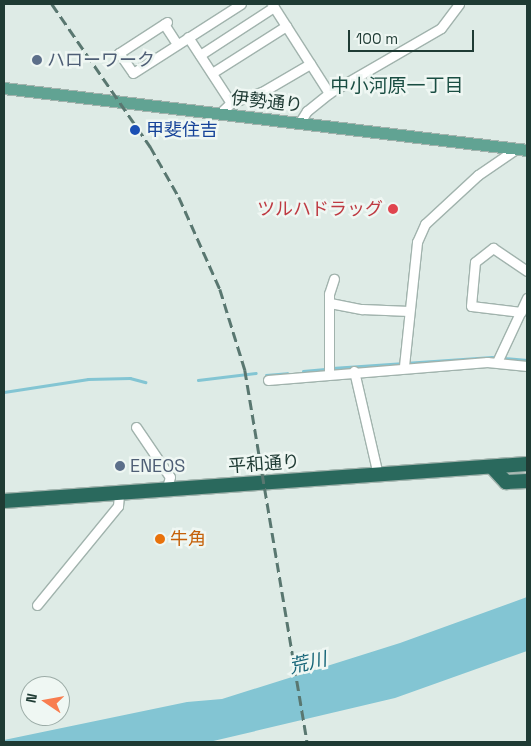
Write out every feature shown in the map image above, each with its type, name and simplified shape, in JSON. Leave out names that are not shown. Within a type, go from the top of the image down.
[{"type":"highway","name":"平和通り","points":[[4,501],[527,464]]},
{"type":"highway","points":[[492,467],[506,482],[527,481]]},
{"type":"main road","name":"伊勢通り","points":[[4,88],[521,149]]},
{"type":"street","points":[[177,44],[166,23],[120,53],[133,73],[241,4]]},
{"type":"street","points":[[300,122],[307,112],[329,93],[442,28],[459,4]]},
{"type":"street","points":[[200,55],[273,6],[329,93]]},
{"type":"street","points":[[212,73],[286,26]]},
{"type":"street","points":[[188,37],[231,103]]},
{"type":"street","points":[[218,114],[231,103],[262,92],[310,64]]},
{"type":"street","points":[[404,366],[417,242],[425,224],[478,175],[521,149]]},
{"type":"street","points":[[521,312],[471,306],[475,262],[493,248],[527,271]]},
{"type":"street","points":[[329,373],[330,303],[334,279]]},
{"type":"street","points":[[498,362],[527,298]]},
{"type":"street","points":[[330,303],[362,309],[409,311]]},
{"type":"street","points":[[268,380],[404,366],[498,362],[527,366]]},
{"type":"street","points":[[354,371],[378,475]]},
{"type":"street","points":[[136,427],[170,477],[166,490]]},
{"type":"street","points":[[37,605],[118,506],[120,494]]},
{"type":"water","points":[[527,597],[527,651],[395,698],[209,742],[4,742],[4,740],[187,702],[222,699],[400,643]]},
{"type":"waterway","points":[[332,368],[492,357],[527,360]]},
{"type":"waterway","points":[[303,371],[325,369]]},
{"type":"waterway","points":[[198,380],[256,373]]},
{"type":"waterway","points":[[266,375],[287,373]]},
{"type":"waterway","points":[[4,392],[88,379],[130,378],[145,382]]},
{"type":"railway","points":[[52,4],[150,146],[179,197],[220,289],[245,370],[307,742]]},
{"type":"place","name":"ハローワーク","points":[[37,60]]},
{"type":"place","name":"甲斐住吉","points":[[135,130]]},
{"type":"place","name":"ツルハドラッグ","points":[[393,209]]},
{"type":"place","name":"ENEOS","points":[[120,466]]},
{"type":"place","name":"牛角","points":[[160,539]]},
{"type":"district","name":"中小河原一丁目","points":[[397,86]]},
{"type":"water label","name":"荒川","points":[[308,663]]}]
